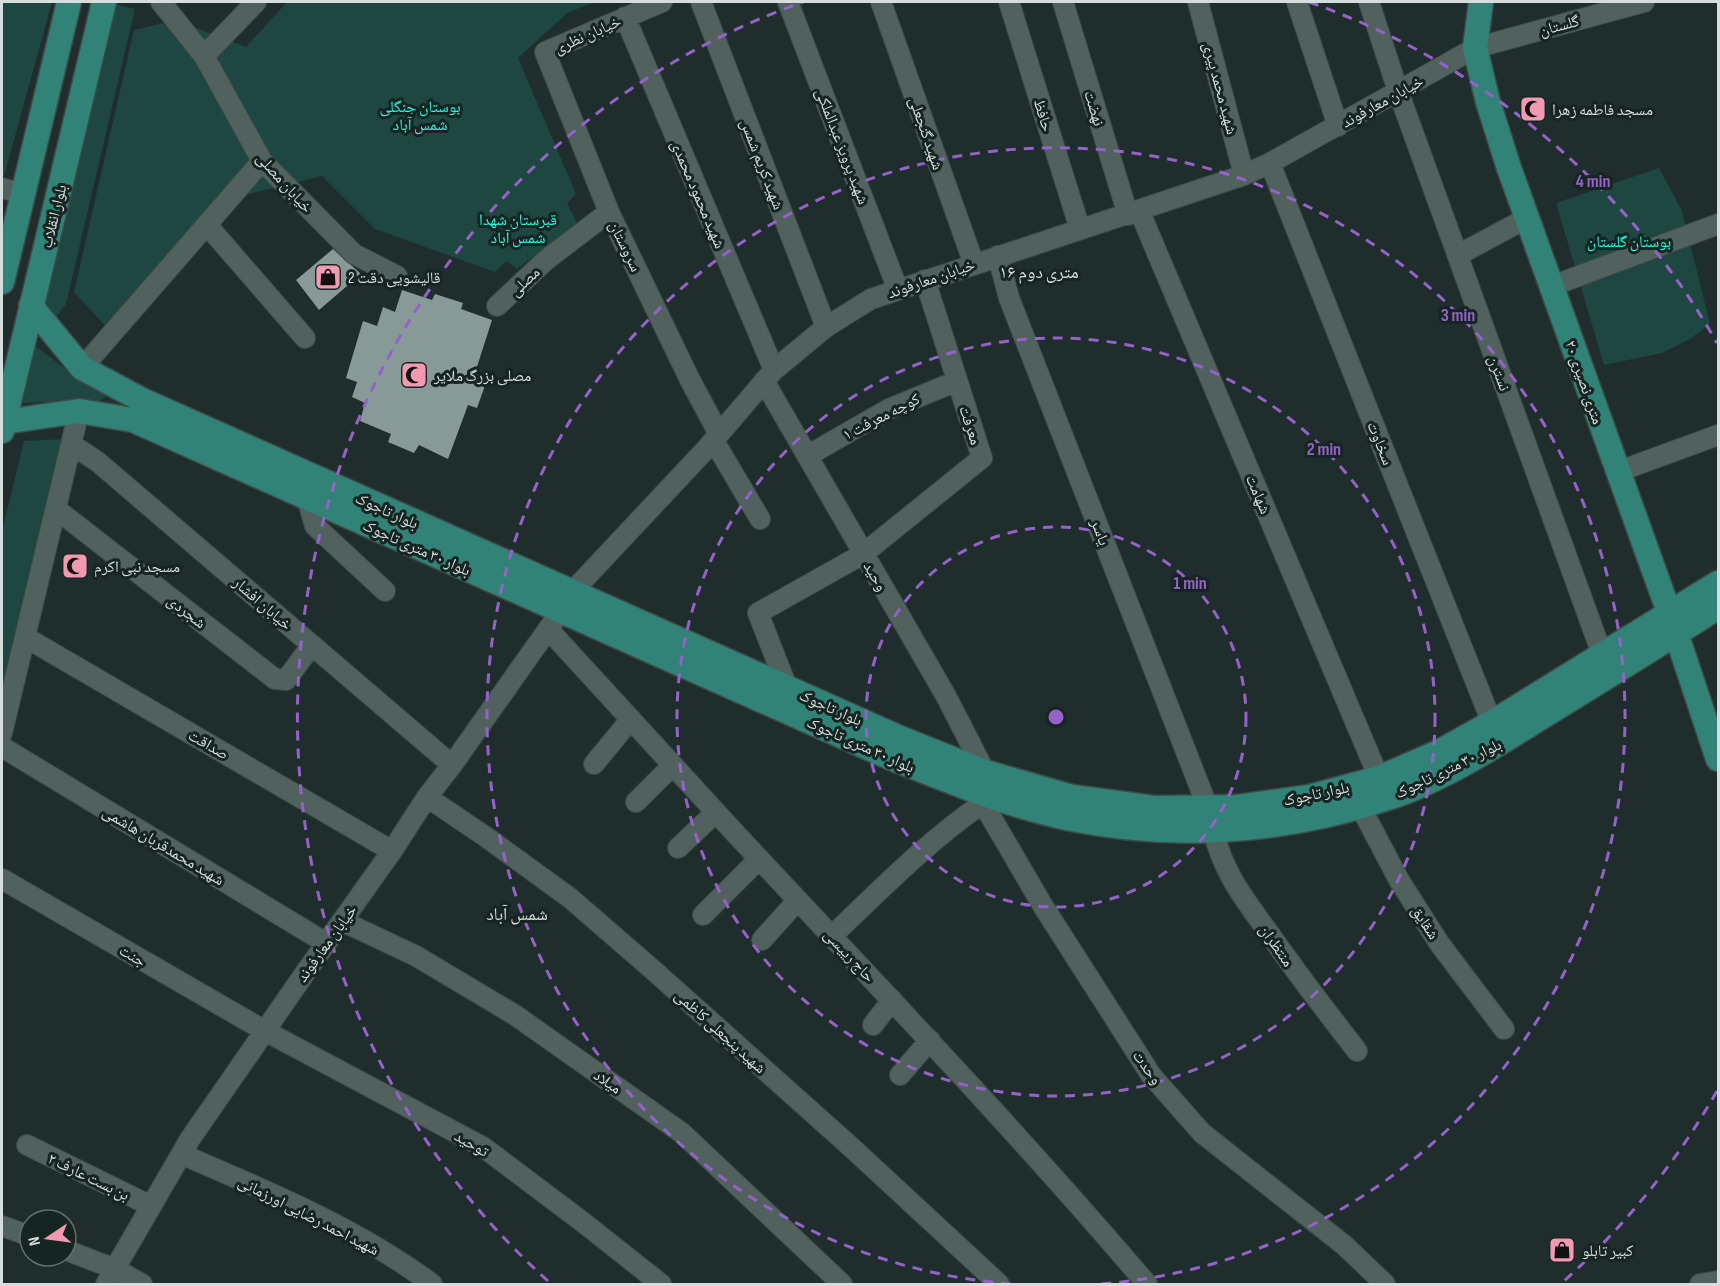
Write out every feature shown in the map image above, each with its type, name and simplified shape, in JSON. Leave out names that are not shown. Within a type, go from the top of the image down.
[{"type":"main road","points":[[2,282],[12,191],[69,2]]},
{"type":"main road","name":"بلوار انقلاب","points":[[3,427],[104,2]]},
{"type":"main road","name":"۲۰ متری نصیری","points":[[1481,2],[1475,48],[1488,102],[1719,759]]},
{"type":"main road","name":"بلوار تاجوک","points":[[31,306],[82,368],[142,400],[560,611],[787,687],[900,738],[982,790]]},
{"type":"main road","name":"بلوار ۳۰ متری تاجوک","points":[[3,427],[79,411],[133,420],[891,758],[1067,818],[1153,830],[1210,819],[1239,829],[1314,819],[1386,799],[1449,771],[1509,738],[1672,624],[1719,583]]},
{"type":"main road","name":"بلوار ۳۰ متری تاجوک","points":[[1672,624],[1719,607]]},
{"type":"main road","name":"بلوار تاجوک","points":[[1210,819],[1237,807],[1309,797],[1379,778],[1440,752],[1492,723],[1602,654],[1672,624]]},
{"type":"street","name":"خیابان مصلی","points":[[161,2],[204,56],[262,161],[354,254],[398,276]]},
{"type":"street","points":[[204,56],[256,2]]},
{"type":"street","name":"خیابان نظری","points":[[545,52],[662,2]]},
{"type":"street","name":"شهید کریم شمس","points":[[701,2],[826,327]]},
{"type":"street","name":"شهید پرویز عبدالملکی","points":[[788,2],[898,290]]},
{"type":"street","name":"شهید گنجعلی","points":[[881,2],[974,264]]},
{"type":"street","name":"حافظ","points":[[1009,2],[1080,229]]},
{"type":"street","name":"نهضت","points":[[1063,2],[1133,213]]},
{"type":"street","name":"شهید محمد پیری","points":[[1198,2],[1244,175]]},
{"type":"street","points":[[1297,2],[1338,126]]},
{"type":"street","name":"نسترن","points":[[1369,2],[1398,91],[1602,654]]},
{"type":"street","name":"گلستان","points":[[1475,48],[1617,5],[1644,2]]},
{"type":"street","name":"شهید محمود محمدی","points":[[625,17],[769,375]]},
{"type":"street","name":"خیابان معارفوند","points":[[110,1277],[181,1154],[393,850],[427,797],[560,611],[769,375],[826,327],[871,299],[1244,175],[1338,126],[1475,48]]},
{"type":"street","name":"سروستان","points":[[545,52],[609,212],[716,437],[760,519]]},
{"type":"street","points":[[82,368],[262,161]]},
{"type":"street","name":"سخاوت","points":[[1270,163],[1492,723]]},
{"type":"street","name":"مصلی","points":[[497,306],[546,260],[609,212]]},
{"type":"street","name":"شهامت","points":[[1133,213],[1379,778]]},
{"type":"street","points":[[1458,255],[1527,218]]},
{"type":"street","points":[[1552,286],[1719,224]]},
{"type":"street","points":[[207,225],[305,338]]},
{"type":"street","name":"یاسر","points":[[998,256],[1009,298],[1210,819]]},
{"type":"street","name":"معرفت","points":[[863,554],[982,458],[925,280]]},
{"type":"street","name":"وحید","points":[[769,375],[807,456],[946,696],[982,790]]},
{"type":"street","name":"کوچه معرفت ۱","points":[[807,456],[889,409],[957,381]]},
{"type":"street","points":[[2,733],[79,411]]},
{"type":"street","points":[[1617,472],[1719,435]]},
{"type":"street","name":"خیابان افشار","points":[[71,444],[98,462],[452,765]]},
{"type":"street","points":[[307,498],[315,526],[385,591]]},
{"type":"street","name":"شجردی","points":[[56,509],[275,679],[286,680],[312,645]]},
{"type":"street","points":[[787,687],[758,613],[863,554]]},
{"type":"street","name":"حاج رییسی","points":[[560,611],[631,719],[930,1040],[1082,1208],[1147,1284]]},
{"type":"street","name":"صداقت","points":[[25,637],[393,850]]},
{"type":"street","points":[[594,764],[631,719]]},
{"type":"street","name":"شهید محمدقربان هاشمی","points":[[2,747],[326,943]]},
{"type":"street","points":[[636,802],[673,765]]},
{"type":"street","points":[[832,936],[896,875],[966,815],[982,790]]},
{"type":"street","name":"وحدت","points":[[982,790],[1043,906],[1151,1075],[1202,1133],[1344,1245],[1385,1284]]},
{"type":"street","name":"شهید پنجعلی کاظمی","points":[[427,797],[570,898],[842,1139],[999,1284]]},
{"type":"street","name":"شقایق","points":[[1360,806],[1399,880],[1427,925],[1504,1029]]},
{"type":"street","points":[[678,848],[716,812]]},
{"type":"street","name":"منتظران","points":[[1210,819],[1218,852],[1237,889],[1306,986],[1357,1050]]},
{"type":"street","points":[[704,915],[759,859]]},
{"type":"street","name":"جنت","points":[[2,879],[265,1031]]},
{"type":"street","points":[[762,940],[798,900]]},
{"type":"street","name":"میلاد","points":[[342,921],[416,956],[515,1015],[682,1133],[842,1284]]},
{"type":"street","points":[[873,1025],[892,1000]]},
{"type":"street","name":"توحید","points":[[265,1031],[483,1148],[661,1284]]},
{"type":"street","points":[[900,1075],[930,1040]]},
{"type":"street","name":"بن بست عارف ۲","points":[[27,1145],[151,1206]]},
{"type":"street","name":"شهید احمد رضایی اورزمانی","points":[[181,1154],[268,1192],[339,1227],[409,1267],[432,1284]]},
{"type":"street","points":[[2,1226],[18,1232]]},
{"type":"street","points":[[78,1257],[110,1277],[142,1284]]},
{"type":"street","points":[[1700,1284],[1719,1281]]},
{"type":"green space","points":[[2,2],[52,2],[4,176],[2,176]]},
{"type":"green space","name":"بوستان جنگلی شمس آباد","points":[[287,2],[595,2],[567,13],[518,58],[576,194],[567,203],[577,223],[517,269],[507,261],[495,272],[375,229],[322,176],[213,203],[113,334],[74,292],[134,30],[176,20],[246,47]]},
{"type":"green space","points":[[114,4],[135,9],[66,304],[52,322],[42,310]]},
{"type":"green space","name":"بوستان گلستان","points":[[1659,168],[1682,211],[1710,324],[1690,339],[1662,353],[1604,365],[1556,203]]},
{"type":"green space","points":[[30,342],[71,373],[107,396],[92,405],[50,402],[14,403]]},
{"type":"green space","points":[[64,439],[2,702],[2,532],[24,441]]},
{"type":"building","name":"قالیشویی دقت 2","points":[[333,249],[361,274],[319,310],[296,280]]},
{"type":"building","name":"مصلی بزرگ ملایر","points":[[402,290],[432,300],[435,294],[463,303],[461,309],[492,320],[475,373],[488,377],[477,408],[468,405],[448,459],[419,445],[414,453],[388,442],[391,434],[360,421],[365,403],[352,397],[357,382],[346,378],[363,321],[377,326],[383,307],[395,312]]},
{"type":"place","name":"مسجد فاطمه زهرا","points":[[1533,109]]},
{"type":"place","name":"قالیشویی دقت 2","points":[[328,277]]},
{"type":"place","name":"مصلی بزرگ ملایر","points":[[414,375]]},
{"type":"place","name":"مسجد نبی اکرم","points":[[75,566]]},
{"type":"place","name":"کبیر تابلو","points":[[1562,1250]]},
{"type":"district","name":"۱۶ متری دوم","points":[[1039,272]]},
{"type":"district","name":"شمس آباد","points":[[517,914]]},
{"type":"park label","name":"قبرستان شهدا شمس آباد","points":[[518,228]]}]
